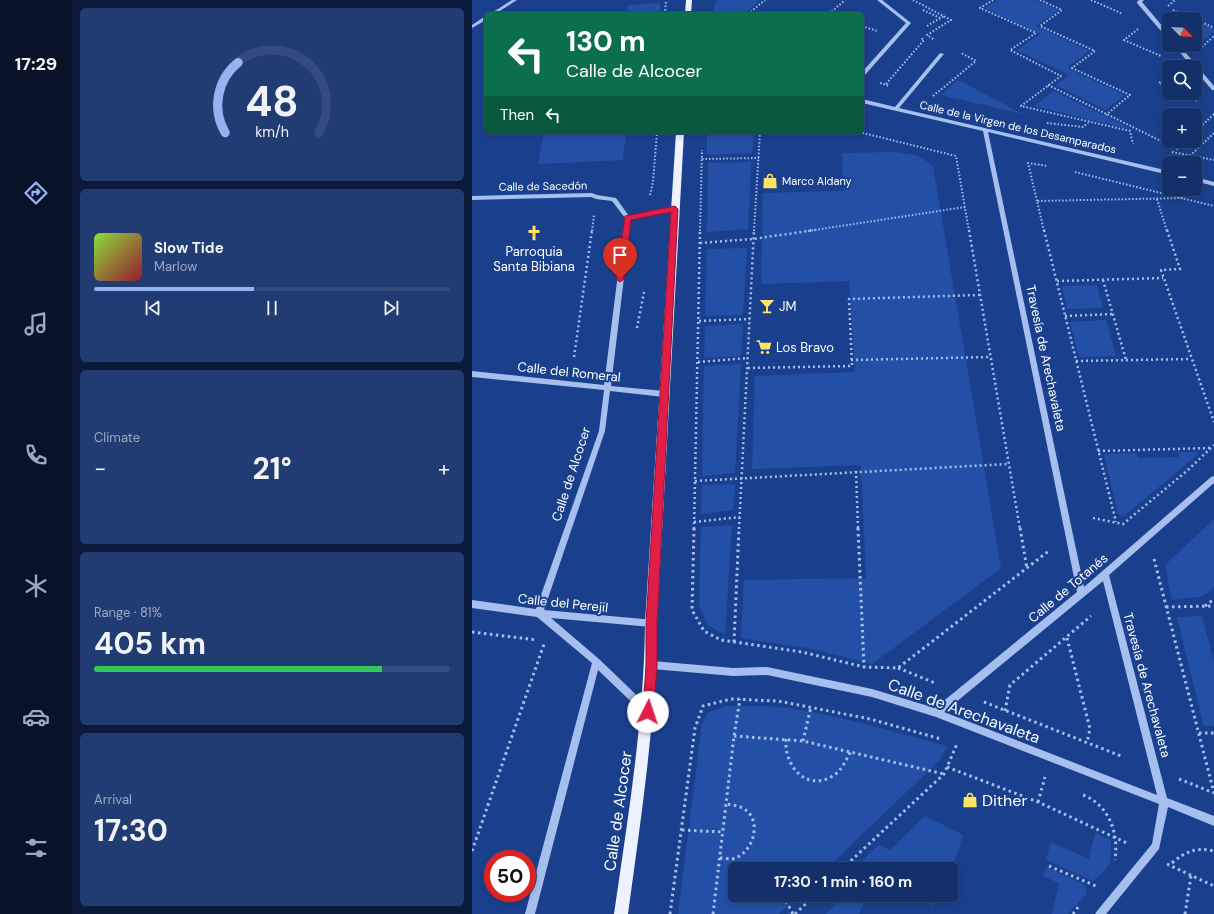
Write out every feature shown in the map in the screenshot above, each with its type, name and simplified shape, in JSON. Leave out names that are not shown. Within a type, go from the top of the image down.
[{"type":"main road","points":[[688,12],[689,0]]},
{"type":"main road","name":"Calle de Alcocer","points":[[621,914],[648,712],[652,665],[651,623],[680,134]]},
{"type":"street","points":[[495,12],[514,0]]},
{"type":"street","points":[[864,73],[909,23],[879,0]]},
{"type":"street","points":[[1142,0],[1139,2],[1162,29]]},
{"type":"street","points":[[472,27],[484,19]]},
{"type":"street","points":[[1182,52],[1214,89]]},
{"type":"street","points":[[896,109],[942,54]]},
{"type":"street","name":"Calle de la Virgen de los Desamparados","points":[[864,101],[1162,171]]},
{"type":"street","name":"Travesía de Arechavaleta","points":[[985,130],[1081,592]]},
{"type":"street","points":[[1202,181],[1214,184]]},
{"type":"street","name":"Calle de Sacedón","points":[[472,198],[592,195],[596,197],[614,199],[628,218]]},
{"type":"street","points":[[628,218],[675,209]]},
{"type":"street","name":"Calle de Alcocer","points":[[539,613],[602,432],[606,388],[628,218]]},
{"type":"street","name":"Calle del Romeral","points":[[472,374],[664,394]]},
{"type":"street","name":"Calle de Totanés","points":[[936,713],[1081,592],[1105,574],[1214,479]]},
{"type":"street","name":"Travesía de Arechavaleta","points":[[1105,574],[1164,802]]},
{"type":"street","name":"Calle del Perejil","points":[[472,604],[539,613],[651,623]]},
{"type":"street","points":[[539,613],[596,662],[648,712]]},
{"type":"street","points":[[530,914],[596,662]]},
{"type":"street","name":"Calle de Arechavaleta","points":[[652,665],[733,672],[767,671],[872,694],[936,713],[1214,821]]},
{"type":"street","points":[[1100,914],[1156,846],[1164,802]]},
{"type":"path","points":[[665,12],[666,0]]},
{"type":"path","points":[[750,12],[765,0]]},
{"type":"path","points":[[831,12],[845,0]]},
{"type":"path","points":[[993,0],[980,8],[1036,33],[1010,50],[1061,76],[1021,106],[1088,123],[1130,131],[1133,144],[1140,146]]},
{"type":"path","points":[[1040,0],[1062,10],[1040,26],[1095,51],[1072,68],[1130,95],[1106,115]]},
{"type":"path","points":[[1091,0],[1125,15]]},
{"type":"path","points":[[1175,0],[1166,7],[1178,12]]},
{"type":"path","points":[[929,25],[944,16]]},
{"type":"path","points":[[1202,23],[1214,28]]},
{"type":"path","points":[[1140,28],[1124,40],[1167,59]]},
{"type":"path","points":[[1207,52],[1200,49],[1214,36]]},
{"type":"path","points":[[874,81],[941,98]]},
{"type":"path","points":[[1048,85],[1162,142]]},
{"type":"path","points":[[1202,125],[1214,114]]},
{"type":"path","points":[[1044,123],[1083,127],[1088,123]]},
{"type":"path","points":[[864,133],[956,156],[1027,569]]},
{"type":"path","points":[[1167,151],[1190,156],[1214,133]]},
{"type":"path","points":[[651,195],[656,134]]},
{"type":"path","points":[[734,642],[753,239],[760,134]]},
{"type":"path","points":[[702,146],[692,610],[704,631],[721,640],[802,652],[864,667],[898,668],[935,683]]},
{"type":"path","points":[[702,159],[759,158]]},
{"type":"path","points":[[1202,158],[1214,160]]},
{"type":"path","points":[[1054,168],[1028,163],[1075,361],[1116,522]]},
{"type":"path","points":[[1070,171],[1214,206]]},
{"type":"path","points":[[574,357],[596,197]]},
{"type":"path","points":[[1037,201],[1182,198]]},
{"type":"path","points":[[1157,199],[1180,269],[1161,270],[1163,278],[1214,422]]},
{"type":"path","points":[[700,243],[753,239],[964,207]]},
{"type":"path","points":[[1057,281],[1163,278]]},
{"type":"path","points":[[1103,280],[1126,360]]},
{"type":"path","points":[[637,331],[644,292]]},
{"type":"path","points":[[748,368],[852,366],[849,299],[979,295]]},
{"type":"path","points":[[1065,316],[1114,314]]},
{"type":"path","points":[[699,321],[750,319]]},
{"type":"path","points":[[851,360],[990,357]]},
{"type":"path","points":[[698,362],[748,358]]},
{"type":"path","points":[[1075,361],[1191,359]]},
{"type":"path","points":[[1093,518],[1123,524],[1188,470],[1214,445]]},
{"type":"path","points":[[1098,452],[1211,448]]},
{"type":"path","points":[[695,481],[856,471],[1008,464]]},
{"type":"path","points":[[856,471],[864,667]]},
{"type":"path","points":[[694,522],[740,517]]},
{"type":"path","points":[[898,668],[1050,550]]},
{"type":"path","points":[[1154,558],[1214,793],[1175,777]]},
{"type":"path","points":[[1204,606],[1214,599]]},
{"type":"path","points":[[1166,607],[1214,606]]},
{"type":"path","points":[[472,632],[545,641],[472,851]]},
{"type":"path","points":[[1067,638],[1090,729],[1087,743]]},
{"type":"path","points":[[670,914],[695,728],[703,706],[732,699],[778,701],[870,719],[942,740]]},
{"type":"path","points":[[713,914],[734,736],[740,699]]},
{"type":"path","points":[[980,700],[1121,756]]},
{"type":"path","points":[[803,741],[811,707]]},
{"type":"path","points":[[1199,733],[1214,733]]},
{"type":"path","points":[[734,736],[803,741],[944,774]]},
{"type":"path","points":[[786,739],[785,753],[790,765],[800,775],[812,780],[825,779],[837,774],[845,763],[850,751]]},
{"type":"path","points":[[950,742],[964,747]]},
{"type":"path","points":[[850,862],[944,774],[957,744]]},
{"type":"path","points":[[947,767],[1038,802],[1115,836],[1169,865],[1214,886]]},
{"type":"path","points":[[1038,774],[1051,780]]},
{"type":"path","points":[[1038,802],[1045,777]]},
{"type":"path","points":[[1076,792],[1097,802],[1109,818],[1115,836],[1116,857],[1114,863]]},
{"type":"path","points":[[720,858],[733,859],[742,855],[750,847],[754,836],[754,826],[751,816],[744,808],[736,804],[726,804]]},
{"type":"path","points":[[682,830],[723,832]]},
{"type":"path","points":[[1164,872],[1183,852],[1199,848],[1214,851]]},
{"type":"path","points":[[1049,866],[1096,887]]},
{"type":"path","points":[[1185,914],[1191,876]]},
{"type":"path","points":[[1092,892],[1100,882]]},
{"type":"path","points":[[787,902],[794,914],[807,902]]},
{"type":"path","points":[[1073,914],[1082,903]]},
{"type":"shaded area","points":[[717,0],[760,0],[746,12],[713,12]]},
{"type":"shaded area","points":[[998,0],[1035,0],[1058,10],[1036,26],[1089,51],[1067,68],[1124,95],[1106,110],[1056,85],[1069,75],[1017,50],[1040,34],[985,8]]},
{"type":"shaded area","points":[[660,3],[660,12],[627,12],[628,5]]},
{"type":"shaded area","points":[[1202,24],[1214,29],[1214,31],[1202,42]]},
{"type":"shaded area","points":[[958,80],[1023,114],[941,95]]},
{"type":"shaded area","points":[[1054,91],[1133,130],[1034,106]]},
{"type":"shaded area","points":[[544,134],[626,134],[623,160],[538,164]]},
{"type":"shaded area","points":[[707,134],[754,134],[752,153],[707,155]]},
{"type":"shaded area","points":[[897,152],[919,156],[933,166],[1001,568],[872,664],[808,648],[741,638],[744,580],[866,578],[861,465],[752,469],[755,376],[855,372],[849,281],[761,284],[763,193],[844,191],[842,153]]},
{"type":"shaded area","points":[[751,162],[748,229],[707,232],[708,163]]},
{"type":"shaded area","points":[[747,248],[743,315],[705,316],[707,249]]},
{"type":"shaded area","points":[[1097,285],[1103,308],[1067,309],[1062,286]]},
{"type":"shaded area","points":[[1106,320],[1116,356],[1079,357],[1070,322]]},
{"type":"shaded area","points":[[743,324],[741,356],[704,358],[705,326]]},
{"type":"shaded area","points":[[741,364],[735,473],[702,476],[704,366]]},
{"type":"shaded area","points":[[1178,452],[1198,452],[1197,455],[1124,516],[1118,514],[1104,454],[1136,453],[1138,458],[1179,457]]},
{"type":"shaded area","points":[[735,484],[733,510],[701,514],[702,485]]},
{"type":"shaded area","points":[[1214,519],[1214,587],[1203,596],[1172,600],[1165,565]]},
{"type":"shaded area","points":[[732,525],[725,635],[708,625],[699,606],[701,527]]},
{"type":"shaded area","points":[[1202,616],[1214,663],[1214,726],[1204,726],[1177,617]]},
{"type":"shaded area","points":[[726,706],[772,706],[820,714],[947,746],[940,760],[833,862],[728,862],[728,902],[792,902],[779,914],[678,914],[702,724],[708,713]]},
{"type":"shaded area","points":[[925,816],[963,835],[954,862],[861,862],[878,845],[890,850]]},
{"type":"shaded area","points":[[1095,833],[1111,840],[1111,854],[1107,868],[1093,881],[1046,860],[1051,842],[1089,859]]},
{"type":"shaded area","points":[[1046,867],[1083,884],[1086,888],[1087,893],[1068,914],[1052,914],[1059,883],[1043,876]]},
{"type":"shaded area","points":[[839,902],[863,902],[859,914],[826,914]]},
{"type":"shaded area","points":[[925,902],[935,902],[934,906]]},
{"type":"place","name":"Marco Aldany","points":[[770,181]]},
{"type":"place","name":"Parroquia Santa Bibiana","points":[[534,233]]},
{"type":"place","name":"JM","points":[[767,306]]},
{"type":"place","name":"Los Bravo","points":[[764,347]]},
{"type":"place","name":"Dither","points":[[970,800]]},
{"type":"route","points":[[620,279],[628,218],[675,209],[651,623],[652,665],[648,712]]}]
